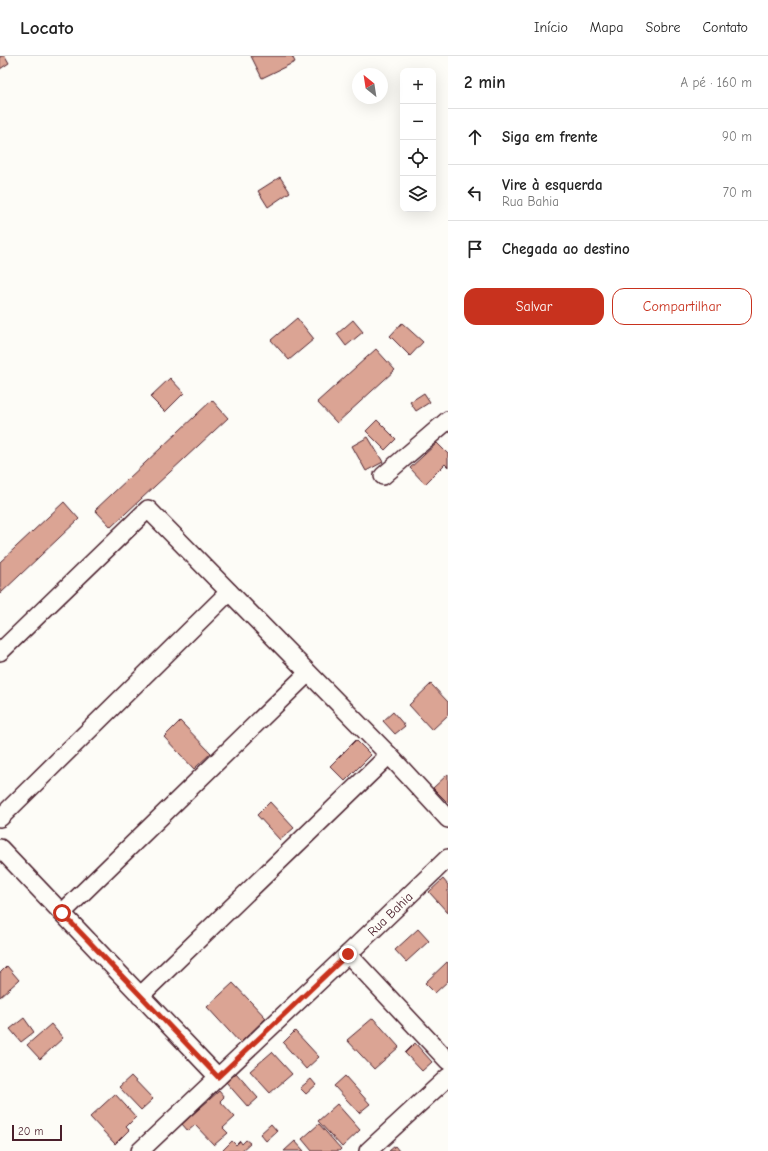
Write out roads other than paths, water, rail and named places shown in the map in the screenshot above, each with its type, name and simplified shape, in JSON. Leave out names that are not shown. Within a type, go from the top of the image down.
[{"type":"street","points":[[383,476],[448,420]]},
{"type":"street","points":[[0,652],[148,509],[389,755],[448,819]]},
{"type":"street","points":[[0,818],[229,592]]},
{"type":"street","points":[[62,913],[308,673]]},
{"type":"street","points":[[140,996],[389,755]]},
{"type":"street","points":[[0,848],[218,1077]]},
{"type":"street","name":"Rua Bahia","points":[[140,1151],[448,858]]},
{"type":"street","points":[[348,954],[448,1061]]},
{"type":"street","points":[[368,1151],[448,1077]]}]
